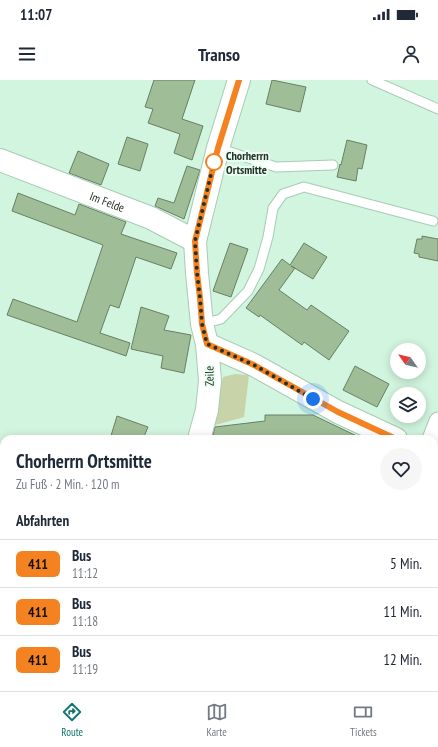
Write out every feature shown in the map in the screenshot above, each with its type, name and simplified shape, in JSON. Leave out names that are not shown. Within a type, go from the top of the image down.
[{"type":"street","name":"Zeile","points":[[200,435],[207,410],[210,381],[197,273],[195,241],[218,148],[239,80]]},
{"type":"street","name":"Im Felde","points":[[9,163],[151,218],[195,241]]},
{"type":"street","points":[[205,334],[254,365],[338,412],[387,435]]},
{"type":"street","points":[[433,435],[438,422]]},
{"type":"lane","points":[[372,80],[438,109]]},
{"type":"lane","points":[[218,148],[276,167],[333,165]]},
{"type":"lane","points":[[205,334],[248,291],[259,269],[268,237],[273,208],[283,194],[304,187],[433,221]]},
{"type":"green space","points":[[235,374],[249,375],[244,417],[212,426],[223,377]]},
{"type":"building","points":[[154,80],[195,80],[182,119],[203,126],[192,160],[174,153],[180,134],[148,123],[153,109],[145,107]]},
{"type":"building","points":[[272,80],[306,87],[300,112],[266,104]]},
{"type":"building","points":[[127,137],[148,144],[140,171],[118,164]]},
{"type":"building","points":[[347,140],[367,145],[362,169],[358,168],[356,181],[337,177]]},
{"type":"building","points":[[78,151],[109,164],[101,185],[69,173]]},
{"type":"building","points":[[187,166],[200,170],[184,219],[155,206],[158,198],[174,203]]},
{"type":"building","points":[[18,193],[75,215],[79,204],[126,222],[121,234],[177,253],[171,269],[136,257],[119,308],[110,305],[100,333],[130,343],[126,356],[7,315],[13,299],[77,322],[103,245],[12,211]]},
{"type":"building","points":[[422,236],[438,239],[438,261],[419,257],[419,254],[414,253],[417,239],[422,239]]},
{"type":"building","points":[[230,243],[248,249],[231,297],[213,291]]},
{"type":"building","points":[[304,243],[327,257],[313,279],[295,268],[279,290],[307,310],[311,305],[349,331],[329,360],[304,342],[302,345],[260,315],[259,317],[246,308],[282,259],[290,265]]},
{"type":"building","points":[[141,307],[169,316],[164,330],[191,335],[184,373],[161,368],[163,356],[131,349]]},
{"type":"building","points":[[355,366],[389,384],[377,407],[343,390]]},
{"type":"building","points":[[265,415],[313,415],[355,435],[213,435],[215,427],[265,421]]},
{"type":"building","points":[[117,416],[148,427],[145,435],[111,435]]},
{"type":"bus line","name":"411","points":[[239,80],[218,148],[195,241],[202,324],[207,344],[254,365],[313,399],[387,435]]},
{"type":"place","name":"Chorherrn Ortsmitte","points":[[214,162]]},
{"type":"route","points":[[214,162],[195,241],[202,324],[207,344],[254,365],[313,399]]}]
